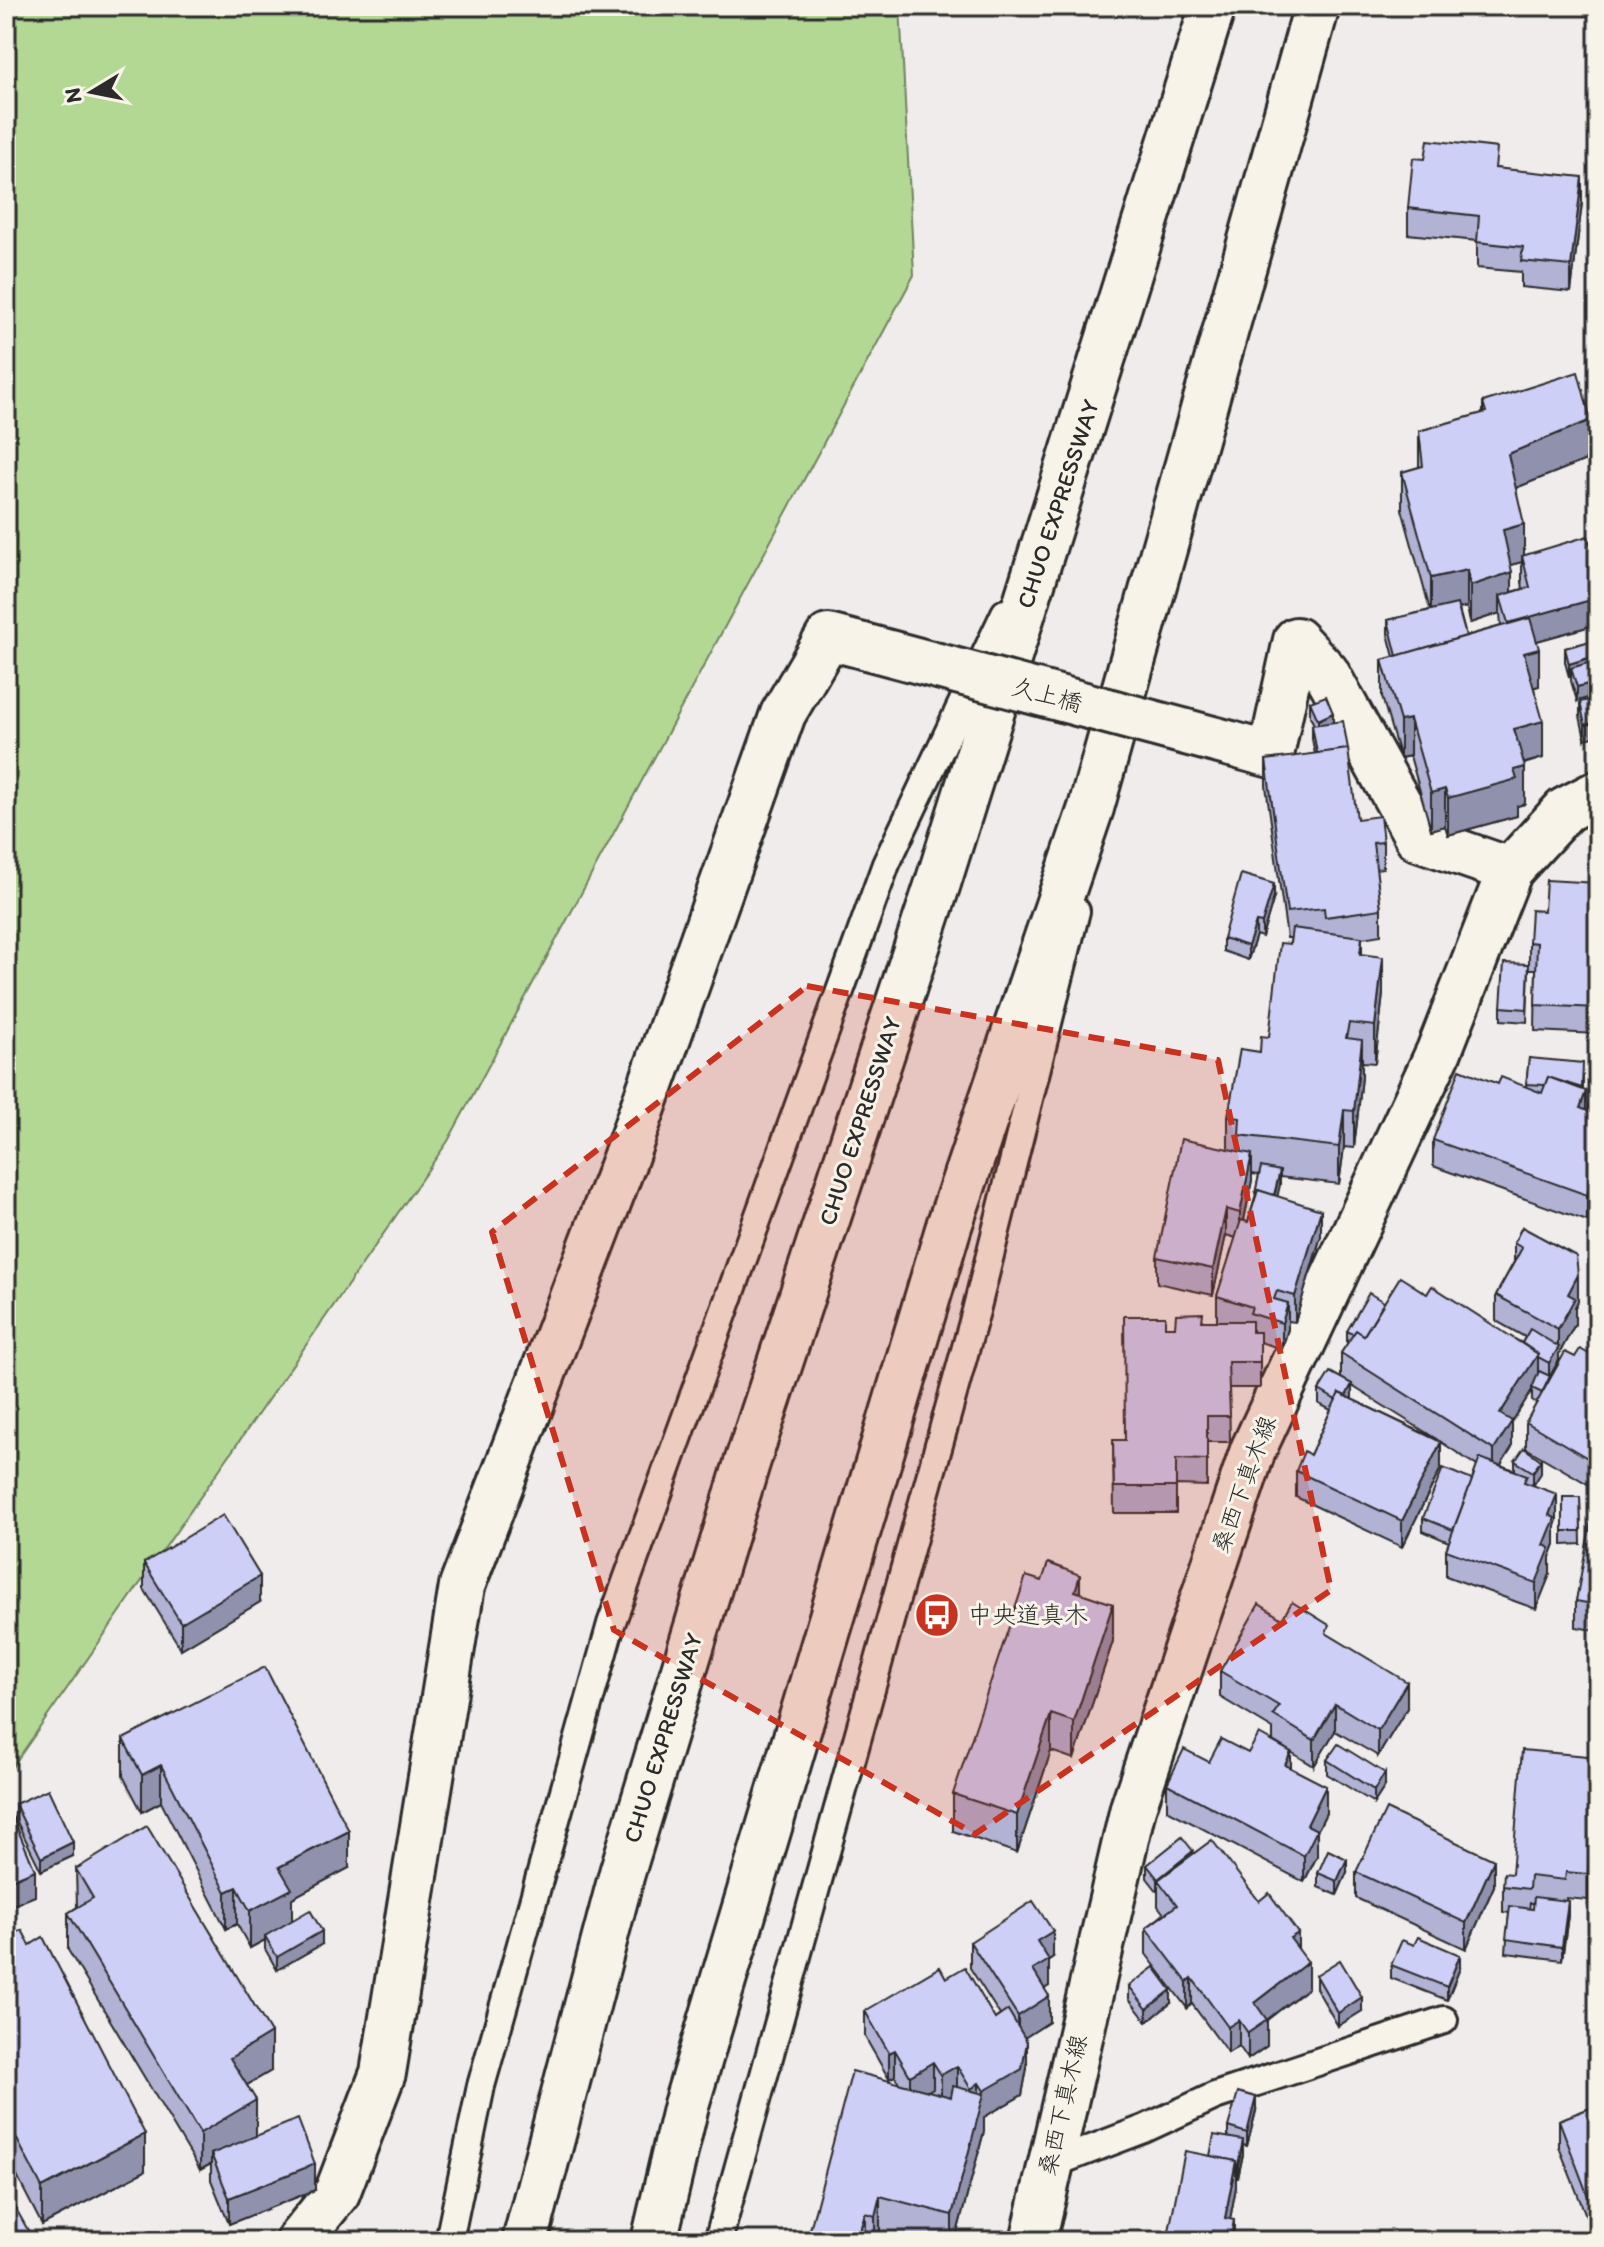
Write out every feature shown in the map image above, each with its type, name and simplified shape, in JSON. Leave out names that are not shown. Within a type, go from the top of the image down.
[{"type":"main road","name":"CHUO EXPRESSWAY","points":[[525,2241],[622,1873],[738,1494],[1062,492],[1213,6]]},
{"type":"main road","points":[[654,2241],[686,2105],[936,1270],[1091,808],[1317,6]]},
{"type":"main road","name":"久上橋","points":[[298,2241],[337,2193],[383,2073],[462,1586],[630,1147],[783,714],[828,637],[1271,755],[1296,640],[1326,672],[1418,838],[1510,870]]},
{"type":"main road","name":"桑西下真木線","points":[[1033,2241],[1133,1808],[1253,1450],[1439,1051],[1510,870],[1565,810],[1598,793]]},
{"type":"lane","points":[[718,2241],[976,1311],[1182,488]]},
{"type":"lane","points":[[449,2241],[481,2086],[611,1624],[886,864],[1062,492]]},
{"type":"lane","points":[[1049,2165],[1144,2129],[1215,2096],[1444,2020]]},
{"type":"highlighted area","points":[[807,986],[1218,1060],[1331,1590],[975,1834],[614,1630],[492,1232]]},
{"type":"green space","points":[[6,6],[900,6],[914,275],[448,1141],[6,1776]]},
{"type":"building","points":[[1428,140],[1497,148],[1495,168],[1582,177],[1571,266],[1521,261],[1523,247],[1477,242],[1479,216],[1408,208],[1413,158],[1425,159]]},
{"type":"building","points":[[1578,372],[1591,420],[1508,454],[1524,524],[1503,530],[1512,572],[1470,586],[1467,570],[1431,578],[1402,472],[1423,466],[1419,431],[1486,412],[1483,402]]},
{"type":"building","points":[[1588,536],[1598,570],[1598,598],[1508,623],[1500,596],[1530,587],[1522,556]]},
{"type":"building","points":[[1457,604],[1466,636],[1397,656],[1388,620]]},
{"type":"building","points":[[1530,618],[1539,649],[1524,653],[1543,721],[1514,729],[1525,767],[1514,770],[1517,779],[1448,798],[1445,789],[1431,793],[1410,719],[1400,721],[1382,660]]},
{"type":"building","points":[[1598,639],[1598,655],[1569,664],[1565,648]]},
{"type":"building","points":[[1598,660],[1598,681],[1577,687],[1571,668]]},
{"type":"building","points":[[1326,696],[1333,713],[1318,720],[1310,702]]},
{"type":"building","points":[[1598,698],[1598,722],[1585,725],[1580,702]]},
{"type":"building","points":[[1343,721],[1348,749],[1317,753],[1312,725]]},
{"type":"building","points":[[1348,749],[1357,819],[1380,816],[1383,842],[1373,843],[1381,909],[1325,917],[1324,908],[1287,912],[1266,760]]},
{"type":"building","points":[[1241,874],[1274,884],[1262,923],[1256,922],[1248,946],[1223,938]]},
{"type":"building","points":[[1546,880],[1598,883],[1598,1008],[1535,1005],[1537,943],[1529,942],[1531,910],[1544,911]]},
{"type":"building","points":[[1292,928],[1362,937],[1360,954],[1383,957],[1375,1026],[1349,1023],[1346,1038],[1362,1040],[1354,1111],[1344,1110],[1339,1147],[1239,1135],[1240,1118],[1228,1116],[1240,1049],[1260,1052],[1261,1036],[1269,1037],[1280,943],[1290,944]]},
{"type":"building","points":[[1504,963],[1529,964],[1527,1009],[1501,1007]]},
{"type":"building","points":[[1529,1058],[1583,1063],[1582,1088],[1548,1077],[1545,1085],[1526,1084]]},
{"type":"building","points":[[1460,1069],[1498,1084],[1501,1077],[1542,1093],[1548,1077],[1586,1091],[1580,1108],[1598,1115],[1598,1165],[1587,1195],[1433,1140]]},
{"type":"building","points":[[1181,1139],[1252,1154],[1240,1213],[1226,1209],[1213,1269],[1157,1257]]},
{"type":"building","points":[[1261,1167],[1280,1171],[1274,1195],[1258,1190],[1255,1193]]},
{"type":"building","points":[[1258,1190],[1321,1210],[1295,1296],[1277,1291],[1274,1299],[1288,1303],[1282,1323],[1250,1313],[1252,1307],[1217,1296],[1241,1220],[1248,1222]]},
{"type":"building","points":[[1522,1227],[1576,1256],[1578,1275],[1568,1294],[1575,1298],[1558,1329],[1496,1295],[1522,1248],[1514,1243]]},
{"type":"building","points":[[1400,1277],[1427,1294],[1432,1286],[1538,1354],[1500,1414],[1512,1421],[1494,1450],[1341,1353],[1356,1330],[1364,1335]]},
{"type":"building","points":[[1369,1293],[1384,1302],[1364,1335],[1356,1330],[1353,1334],[1347,1331]]},
{"type":"building","points":[[1203,1313],[1202,1321],[1252,1321],[1252,1332],[1260,1332],[1260,1362],[1228,1362],[1230,1416],[1207,1416],[1207,1460],[1176,1459],[1176,1487],[1114,1487],[1113,1440],[1125,1440],[1124,1316],[1165,1316],[1165,1327],[1175,1327],[1176,1314]]},
{"type":"building","points":[[1530,1329],[1559,1347],[1549,1363],[1522,1343]]},
{"type":"building","points":[[1580,1349],[1598,1359],[1598,1464],[1526,1422],[1565,1352],[1575,1357]]},
{"type":"building","points":[[1539,1371],[1550,1376],[1542,1393],[1532,1388]]},
{"type":"building","points":[[1330,1372],[1352,1384],[1346,1396],[1339,1393],[1336,1400],[1319,1390]]},
{"type":"building","points":[[1339,1393],[1441,1442],[1402,1521],[1296,1471],[1304,1451],[1310,1455]]},
{"type":"building","points":[[1524,1448],[1541,1460],[1533,1472],[1515,1461]]},
{"type":"building","points":[[1480,1458],[1527,1475],[1524,1482],[1557,1494],[1549,1515],[1555,1518],[1544,1545],[1550,1548],[1536,1583],[1446,1550]]},
{"type":"building","points":[[1443,1468],[1472,1480],[1453,1530],[1423,1518]]},
{"type":"building","points":[[1563,1497],[1580,1497],[1581,1531],[1563,1531]]},
{"type":"building","points":[[1595,1499],[1598,1500],[1598,1605],[1576,1601]]},
{"type":"building","points":[[223,1515],[260,1576],[181,1623],[144,1563]]},
{"type":"building","points":[[1048,1563],[1080,1575],[1075,1591],[1113,1604],[1074,1722],[1051,1714],[1017,1815],[953,1794],[1026,1576],[1042,1581]]},
{"type":"building","points":[[1292,1602],[1329,1625],[1326,1633],[1407,1682],[1378,1730],[1335,1704],[1314,1740],[1273,1715],[1279,1706],[1220,1671],[1259,1604],[1282,1619]]},
{"type":"building","points":[[1593,1644],[1598,1644],[1598,1672]]},
{"type":"building","points":[[265,1667],[349,1831],[279,1867],[292,1889],[250,1911],[237,1887],[226,1892],[161,1765],[142,1775],[123,1739]]},
{"type":"building","points":[[1259,1734],[1291,1752],[1285,1765],[1326,1786],[1307,1825],[1317,1830],[1304,1856],[1167,1784],[1184,1749],[1209,1762],[1221,1739],[1248,1753]]},
{"type":"building","points":[[1338,1744],[1385,1773],[1374,1790],[1327,1760]]},
{"type":"building","points":[[1522,1750],[1598,1757],[1598,1811],[1594,1810],[1588,1874],[1566,1872],[1565,1880],[1530,1876],[1529,1889],[1503,1886],[1504,1873],[1512,1874]]},
{"type":"building","points":[[48,1789],[73,1842],[41,1858],[15,1804]]},
{"type":"building","points":[[6,1802],[35,1870],[6,1882]]},
{"type":"building","points":[[1386,1809],[1494,1860],[1466,1923],[1356,1872]]},
{"type":"building","points":[[147,1826],[271,2033],[230,2058],[256,2100],[200,2133],[68,1913],[93,1898],[76,1869]]},
{"type":"building","points":[[1182,1837],[1193,1851],[1158,1879],[1147,1865]]},
{"type":"building","points":[[1212,1840],[1259,1901],[1269,1893],[1298,1933],[1290,1938],[1308,1962],[1255,2003],[1267,2020],[1248,2033],[1239,2020],[1228,2027],[1192,1978],[1187,1982],[1146,1928],[1177,1905],[1158,1880]]},
{"type":"building","points":[[1328,1850],[1347,1859],[1337,1881],[1318,1873]]},
{"type":"building","points":[[1534,1897],[1568,1901],[1562,1947],[1506,1939],[1510,1906],[1533,1909]]},
{"type":"building","points":[[1033,1901],[1053,1931],[1037,1941],[1049,1960],[1033,1970],[1049,1996],[1018,2016],[970,1942]]},
{"type":"building","points":[[310,1910],[322,1931],[277,1957],[265,1936]]},
{"type":"building","points":[[22,1930],[30,1945],[43,1937],[145,2134],[42,2188],[6,2118],[6,1939]]},
{"type":"building","points":[[1418,1937],[1460,1955],[1447,1987],[1391,1965],[1402,1940],[1414,1945]]},
{"type":"building","points":[[1340,1960],[1362,1997],[1338,2013],[1316,1975]]},
{"type":"building","points":[[940,1967],[946,1978],[965,1967],[995,2019],[1008,2010],[1027,2042],[1022,2069],[984,2091],[979,2083],[971,2089],[957,2066],[941,2075],[933,2062],[910,2076],[895,2050],[889,2053],[865,2011]]},
{"type":"building","points":[[1154,1967],[1171,1990],[1147,2009],[1129,1986]]},
{"type":"building","points":[[852,2071],[951,2097],[953,2086],[984,2094],[952,2215],[880,2196],[875,2216],[865,2213],[857,2241],[807,2241]]},
{"type":"building","points":[[1238,2092],[1256,2097],[1247,2133],[1228,2127]]},
{"type":"building","points":[[1598,2105],[1598,2216],[1596,2217],[1559,2120]]},
{"type":"building","points":[[298,2119],[315,2164],[229,2198],[211,2154]]},
{"type":"building","points":[[1214,2135],[1243,2140],[1238,2165],[1236,2161],[1210,2156]]},
{"type":"building","points":[[1185,2151],[1236,2161],[1225,2218],[1234,2220],[1230,2241],[1167,2241]]},
{"type":"building","points":[[6,2191],[34,2241],[6,2241]]},
{"type":"place","name":"中央道真木","points":[[937,1615]]}]
